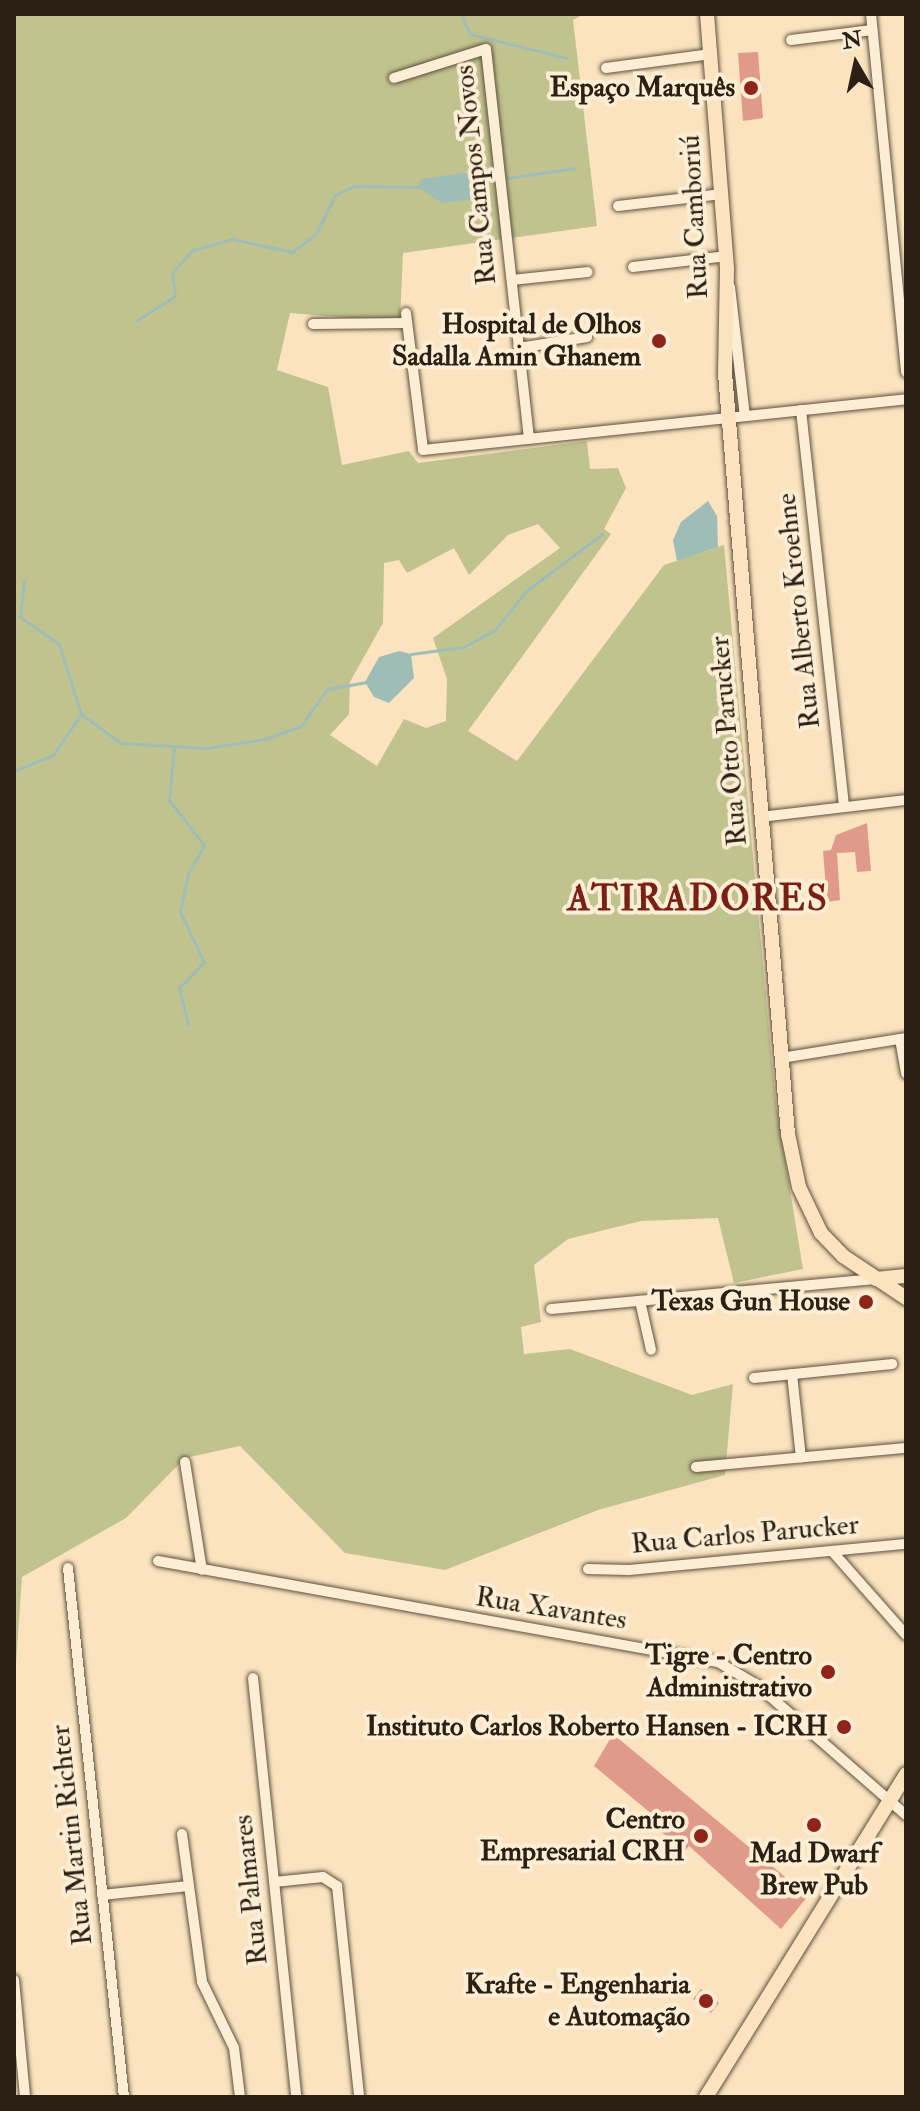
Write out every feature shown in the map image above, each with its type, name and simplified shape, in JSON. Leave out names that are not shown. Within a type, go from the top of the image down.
[{"type":"main road","name":"Rua Camboriú","points":[[707,14],[727,256],[729,418]]},
{"type":"main road","name":"Rua Otto Parucker","points":[[729,418],[781,1058],[793,1160],[808,1211],[831,1246],[906,1298]]},
{"type":"main road","points":[[876,1279],[906,1276]]},
{"type":"main road","points":[[706,2097],[906,1774]]},
{"type":"street","points":[[871,14],[906,372]]},
{"type":"street","points":[[791,40],[872,30]]},
{"type":"street","name":"Rua Campos Novos","points":[[394,78],[486,49],[529,439]]},
{"type":"street","points":[[606,68],[711,54]]},
{"type":"street","points":[[618,206],[722,194]]},
{"type":"street","points":[[633,267],[727,256]]},
{"type":"street","points":[[512,280],[588,272]]},
{"type":"street","points":[[728,281],[745,416]]},
{"type":"street","points":[[313,324],[407,318],[423,450],[906,399]]},
{"type":"street","points":[[519,348],[587,337]]},
{"type":"street","name":"Rua Alberto Kroehne","points":[[801,410],[844,807]]},
{"type":"street","points":[[761,817],[906,800]]},
{"type":"street","points":[[781,1058],[903,1039],[906,1073]]},
{"type":"street","points":[[551,1309],[876,1279]]},
{"type":"street","points":[[640,1301],[651,1350]]},
{"type":"street","points":[[754,1378],[892,1364]]},
{"type":"street","points":[[792,1374],[801,1458]]},
{"type":"street","points":[[696,1467],[906,1448]]},
{"type":"street","points":[[185,1462],[202,1570]]},
{"type":"street","name":"Rua Carlos Parucker","points":[[588,1569],[906,1544]]},
{"type":"street","points":[[832,1551],[906,1635]]},
{"type":"street","name":"Rua Xavantes","points":[[158,1561],[718,1662],[757,1685],[906,1815]]},
{"type":"street","name":"Rua Martin Richter","points":[[68,1568],[124,2097]]},
{"type":"street","name":"Rua Palmares","points":[[253,1678],[296,2097]]},
{"type":"street","points":[[182,1834],[204,1994],[231,2039],[240,2097]]},
{"type":"street","points":[[274,1882],[331,1880],[340,1894],[359,2097]]},
{"type":"street","points":[[102,1895],[189,1886]]},
{"type":"street","points":[[14,1980],[25,2097]]},
{"type":"green space","points":[[14,14],[584,14],[573,20],[597,226],[403,253],[400,322],[290,313],[277,370],[328,387],[342,465],[409,451],[418,463],[587,441],[590,469],[618,468],[626,488],[604,529],[611,534],[468,731],[517,761],[664,565],[724,545],[776,1105],[803,1269],[734,1283],[718,1218],[641,1221],[568,1239],[534,1265],[541,1322],[521,1327],[524,1354],[570,1349],[692,1395],[733,1384],[725,1475],[598,1510],[445,1570],[345,1553],[240,1446],[185,1458],[126,1518],[22,1577],[14,1692]],"holes":[[[538,524],[560,548],[433,638],[447,679],[446,721],[426,728],[404,719],[377,766],[330,735],[349,714],[350,682],[383,623],[384,563],[399,560],[407,573],[454,548],[469,575],[508,535]]]},
{"type":"water","points":[[462,173],[482,176],[481,193],[474,199],[442,203],[418,187],[421,179]]},
{"type":"water","points":[[708,501],[717,516],[718,547],[677,561],[673,540],[681,522]]},
{"type":"water","points":[[399,651],[411,654],[414,678],[389,703],[374,697],[365,682],[379,657]]},
{"type":"building","name":"Espaço Marquês","points":[[758,52],[763,118],[743,121],[738,53]]},
{"type":"building","points":[[867,823],[871,871],[857,872],[855,852],[837,853],[840,900],[827,902],[823,851],[831,850],[836,835]]},
{"type":"building","name":"Centro Empresarial CRH","points":[[613,1734],[808,1896],[781,1929],[689,1846],[685,1851],[654,1826],[659,1820],[594,1766]]},
{"type":"building","name":"Krafte - Engenharia e Automação","points":[[701,1989],[719,2003],[711,2013],[693,1999]]},
{"type":"waterway","points":[[461,14],[470,34],[567,58]]},
{"type":"waterway","points":[[507,178],[575,168]]},
{"type":"waterway","points":[[484,181],[493,180]]},
{"type":"waterway","points":[[136,321],[175,296],[172,273],[193,250],[232,239],[292,252],[316,234],[335,195],[354,186],[418,187]]},
{"type":"waterway","points":[[411,654],[463,647],[495,630],[526,591],[602,534]]},
{"type":"waterway","points":[[24,580],[20,617],[59,644],[81,714],[121,743],[206,748],[265,739],[301,726],[327,689],[365,682]]},
{"type":"waterway","points":[[14,771],[53,755],[81,714]]},
{"type":"waterway","points":[[174,747],[169,800],[204,845],[188,874],[180,912],[204,962],[179,988],[188,1024]]},
{"type":"place","name":"Espaço Marquês","points":[[751,88]]},
{"type":"place","name":"Hospital de Olhos Sadalla Amin Ghanem","points":[[659,341]]},
{"type":"place","name":"Texas Gun House","points":[[866,1302]]},
{"type":"place","name":"Tigre - Centro Administrativo","points":[[828,1672]]},
{"type":"place","name":"Instituto Carlos Roberto Hansen - ICRH","points":[[844,1727]]},
{"type":"place","name":"Mad Dwarf Brew Pub","points":[[814,1825]]},
{"type":"place","name":"Centro Empresarial CRH","points":[[701,1836]]},
{"type":"place","name":"Krafte - Engenharia e Automação","points":[[706,2001]]},
{"type":"district","name":"ATIRADORES","points":[[698,899]]}]
